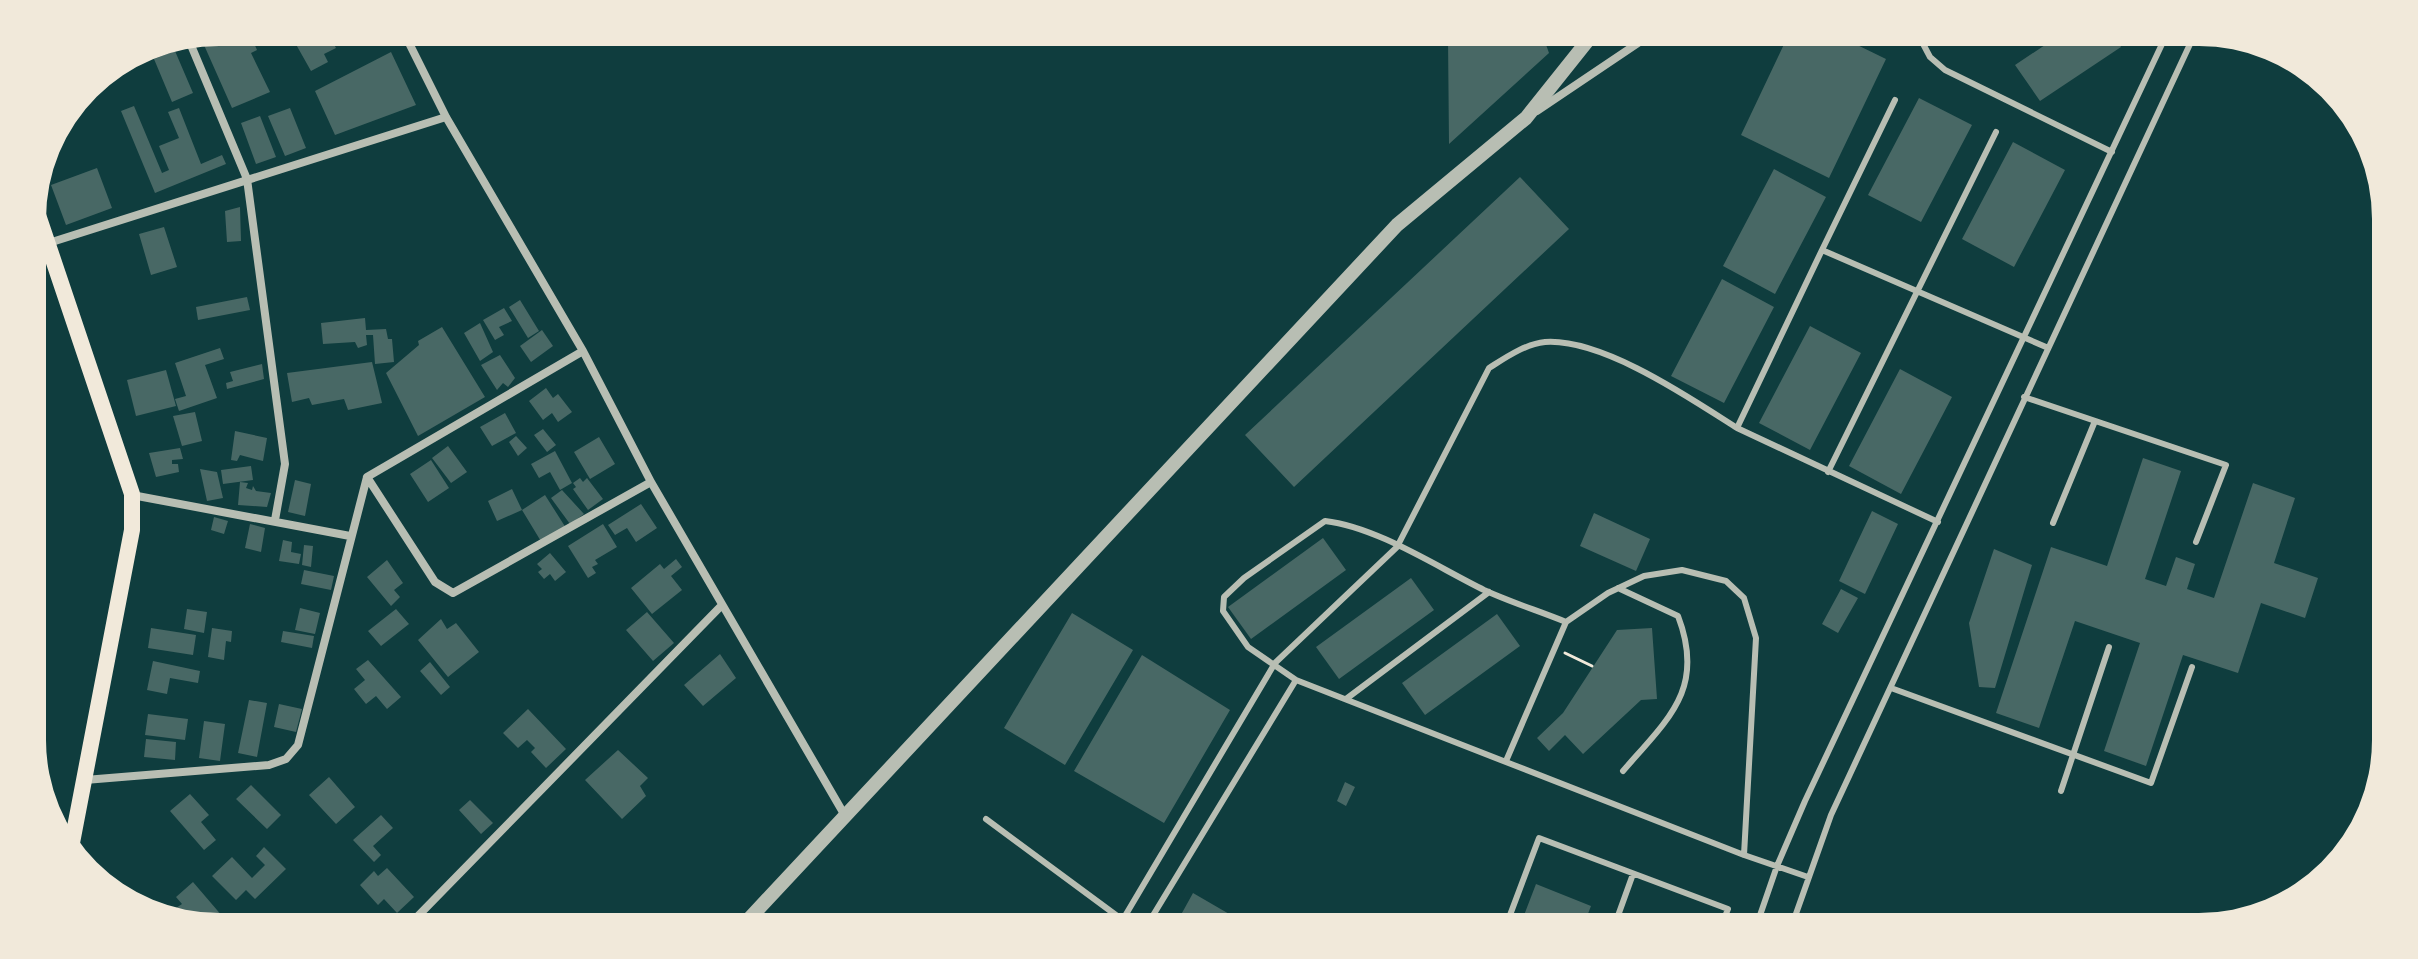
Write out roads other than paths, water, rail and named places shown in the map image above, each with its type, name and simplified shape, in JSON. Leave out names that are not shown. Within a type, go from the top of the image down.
[{"type":"main road","points":[[46,262],[132,494],[132,530],[74,834]]},
{"type":"street","points":[[410,46],[446,117],[583,351],[651,482],[844,814]]},
{"type":"street","points":[[1526,118],[1583,46]]},
{"type":"street","points":[[756,913],[844,814],[1397,225],[1526,118],[1634,46]]},
{"type":"street","points":[[192,48],[247,179],[285,464],[275,520]]},
{"type":"street","points":[[46,244],[446,117]]},
{"type":"street","points":[[85,780],[269,765],[286,759],[298,745],[367,477],[583,351]]},
{"type":"street","points":[[367,477],[435,582],[453,593],[651,482]]},
{"type":"street","points":[[132,494],[350,536]]},
{"type":"street","points":[[421,913],[722,605]]},
{"type":"lane","points":[[1924,46],[1930,57],[1945,70],[2112,152]]},
{"type":"lane","points":[[1761,913],[1777,866],[2161,46]]},
{"type":"lane","points":[[1796,913],[1831,815],[2046,347],[2189,46]]},
{"type":"lane","points":[[1737,428],[1895,100]]},
{"type":"lane","points":[[1828,472],[1996,132]]},
{"type":"lane","points":[[1822,250],[2046,347]]},
{"type":"lane","points":[[1128,913],[1275,663],[1397,547],[1489,368],[1511,354],[1543,342],[1576,344],[1656,377],[1737,428],[1938,522]]},
{"type":"lane","points":[[2024,397],[2226,465],[2196,542]]},
{"type":"lane","points":[[2053,523],[2095,421]]},
{"type":"lane","points":[[1566,622],[1489,592],[1344,523],[1325,521],[1244,578],[1224,597],[1223,611],[1248,647],[1296,680],[1744,855],[1808,877]]},
{"type":"lane","points":[[1506,761],[1566,622],[1618,588],[1644,576],[1682,570],[1726,581],[1744,598],[1756,638],[1744,855]]},
{"type":"lane","points":[[1618,588],[1678,616],[1688,640],[1679,706],[1623,771]]},
{"type":"lane","points":[[1346,699],[1489,592]]},
{"type":"lane","points":[[2061,791],[2109,647]]},
{"type":"lane","points":[[1891,688],[2151,783],[2192,667]]},
{"type":"lane","points":[[1154,913],[1296,680]]},
{"type":"lane","points":[[986,819],[1112,913]]},
{"type":"lane","points":[[1511,913],[1539,838],[1728,909],[1726,913]]},
{"type":"lane","points":[[1619,913],[1633,874]]}]
